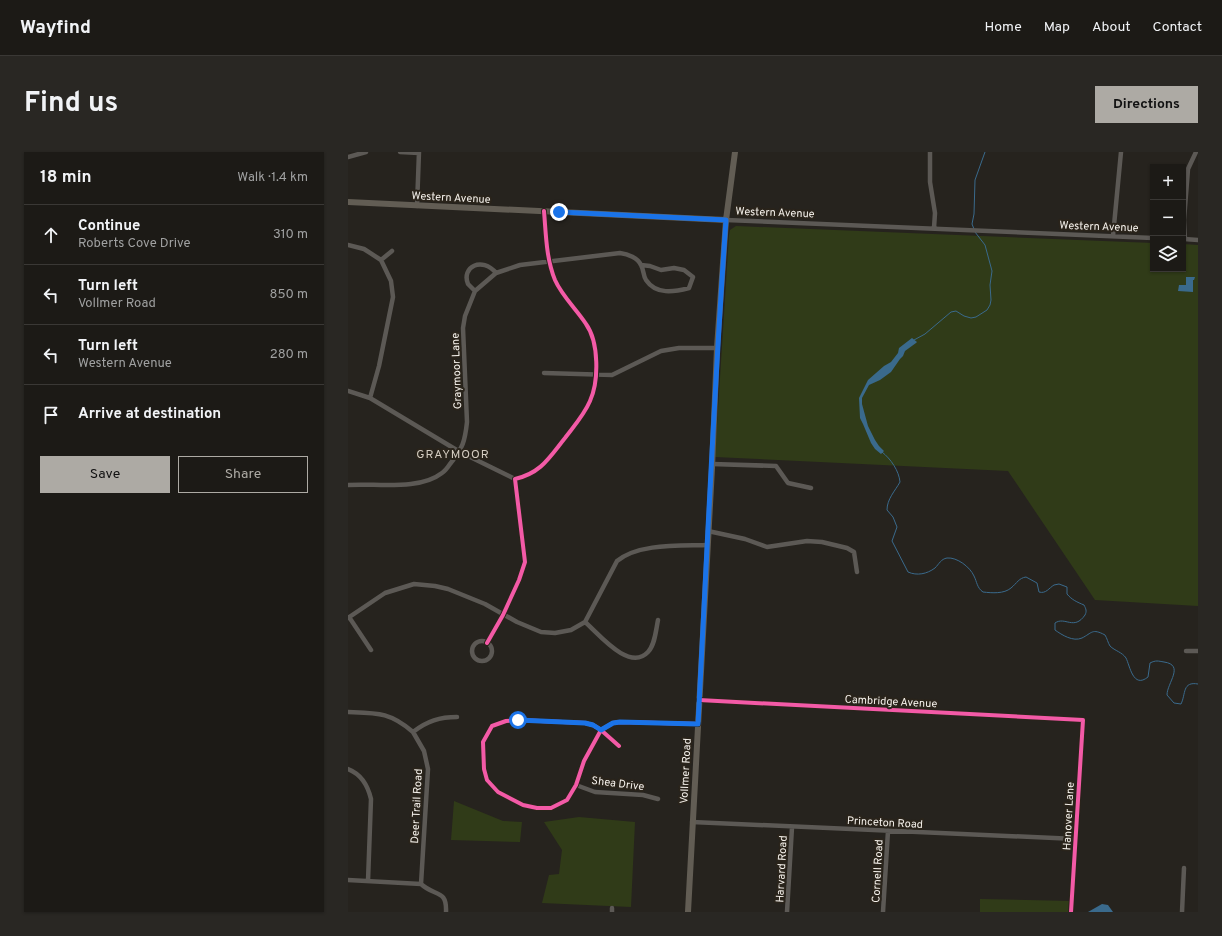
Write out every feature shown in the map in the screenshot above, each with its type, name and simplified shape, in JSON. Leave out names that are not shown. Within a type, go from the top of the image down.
[{"type":"main road","name":"Vollmer Road","points":[[688,912],[717,348],[726,220],[735,152]]},
{"type":"main road","name":"Western Avenue","points":[[348,202],[726,220]]},
{"type":"street","points":[[348,157],[366,152]]},
{"type":"street","points":[[400,152],[419,152],[417,206]]},
{"type":"street","points":[[930,152],[930,182],[935,213],[934,228]]},
{"type":"street","points":[[1113,236],[1121,152]]},
{"type":"street","points":[[1184,236],[1188,169],[1196,152]]},
{"type":"street","points":[[348,391],[370,398],[460,452],[515,479],[536,471],[546,462],[582,416],[591,399],[596,375],[596,352],[593,337],[587,326],[555,281],[549,261],[544,211]]},
{"type":"street","name":"Western Avenue","points":[[726,220],[1150,238]]},
{"type":"street","points":[[1186,239],[1198,240]]},
{"type":"street","points":[[348,245],[364,249],[381,260],[391,281],[393,297],[379,366],[370,398]]},
{"type":"street","points":[[381,260],[392,251]]},
{"type":"street","name":"Graymoor Lane","points":[[348,485],[416,484],[431,479],[442,473],[460,452],[466,437],[467,422],[463,328],[464,316],[475,291],[496,273],[520,265],[620,253],[627,254],[641,265],[650,266],[661,270],[674,268],[684,270],[693,277],[689,288],[675,292],[658,290],[652,288],[645,279],[641,265]]},
{"type":"street","points":[[475,291],[468,284],[467,277],[469,270],[474,265],[487,265],[496,273]]},
{"type":"street","points":[[544,373],[612,376],[661,351],[694,347],[717,348]]},
{"type":"street","points":[[712,464],[776,466],[788,483],[811,488]]},
{"type":"street","points":[[487,643],[503,615],[522,572],[524,562],[515,479]]},
{"type":"street","points":[[708,531],[744,539],[766,547],[807,541],[822,542],[847,548],[854,552],[857,572]]},
{"type":"street","points":[[371,650],[349,618],[385,593],[414,584],[448,589],[484,604],[503,615],[541,632],[554,633],[571,630],[585,622],[617,561],[624,556],[646,549],[708,545]]},
{"type":"street","points":[[585,622],[612,647],[629,658],[640,657],[648,652],[654,640],[658,620]]},
{"type":"street","points":[[484,641],[487,643],[492,648],[491,655],[483,662],[476,660],[471,652],[473,646],[478,642],[484,641]]},
{"type":"street","points":[[1186,651],[1198,651]]},
{"type":"street","name":"Cambridge Avenue","points":[[699,700],[1083,720]]},
{"type":"street","points":[[348,712],[387,716],[403,723],[413,732],[424,724],[435,719],[457,717]]},
{"type":"street","points":[[619,746],[601,730],[593,725],[585,723],[518,720],[506,721],[492,726],[483,742],[484,769],[487,780],[498,792],[523,805],[537,808],[551,808],[567,800],[576,785],[584,761],[601,730],[613,723],[698,724]]},
{"type":"street","name":"Hanover Lane","points":[[1072,912],[1083,720]]},
{"type":"street","name":"Deer Trail Road","points":[[413,732],[424,751],[428,769],[421,884]]},
{"type":"street","points":[[348,769],[362,779],[368,789],[371,799],[368,881]]},
{"type":"street","name":"Shea Drive","points":[[576,785],[595,792],[643,795],[658,799]]},
{"type":"street","name":"Princeton Road","points":[[692,822],[1076,839]]},
{"type":"street","name":"Harvard Road","points":[[787,912],[792,827]]},
{"type":"street","name":"Cornell Road","points":[[883,912],[888,831]]},
{"type":"street","points":[[1182,912],[1184,868]]},
{"type":"street","points":[[348,880],[421,884],[443,897],[446,902],[446,912]]},
{"type":"green space","points":[[736,226],[1150,243],[1150,272],[1186,272],[1186,244],[1198,245],[1198,606],[1095,600],[1008,471],[715,457],[730,230]]},
{"type":"green space","points":[[454,801],[503,821],[522,822],[520,842],[451,840]]},
{"type":"green space","points":[[579,817],[635,822],[631,907],[542,903],[549,875],[559,874],[562,850],[544,822]]},
{"type":"green space","points":[[980,899],[1070,901],[1070,912],[980,912]]},
{"type":"water","points":[[1186,277],[1195,277],[1193,280],[1193,292],[1178,291],[1179,285],[1186,285]]},
{"type":"water","points":[[912,338],[917,342],[905,351],[891,372],[880,380],[869,385],[862,398],[862,404],[868,426],[875,440],[884,451],[881,454],[871,443],[860,418],[859,398],[868,380],[891,362],[898,353],[899,348]]},
{"type":"water","points":[[1102,904],[1108,905],[1113,912],[1088,912]]},
{"type":"waterway","points":[[974,229],[972,224],[974,214],[975,180],[985,152]]},
{"type":"waterway","points":[[914,340],[925,334],[951,312],[956,311],[971,318],[976,317],[987,310],[990,305],[992,271],[985,245],[975,232]]},
{"type":"waterway","points":[[882,452],[894,466],[900,482],[890,499],[887,510],[893,517],[897,527],[892,541],[908,572],[915,574],[929,572],[943,559],[951,558],[963,563],[970,569],[978,587],[983,592],[994,593],[1008,590],[1026,577],[1037,583],[1039,592],[1046,591],[1054,585],[1059,584],[1067,587],[1067,594],[1077,602],[1084,605],[1086,612],[1081,620],[1077,622],[1073,623],[1059,621],[1055,623],[1055,630],[1071,639],[1079,639],[1095,632],[1105,635],[1110,646],[1123,654],[1133,675],[1139,680],[1143,680],[1148,677],[1150,663],[1157,661],[1170,664],[1174,671],[1167,695],[1174,703],[1181,704],[1185,689],[1189,684],[1198,684]]},
{"type":"cycle path","points":[[487,643],[503,615],[519,580],[525,562],[515,479],[532,473],[544,464],[585,411],[593,393],[595,383],[596,362],[593,341],[586,324],[555,280],[548,255],[544,211]]},
{"type":"cycle path","points":[[699,700],[1083,720],[1071,912]]},
{"type":"cycle path","points":[[619,746],[601,730],[584,761],[576,785],[567,800],[551,808],[537,808],[523,805],[498,792],[487,780],[484,769],[483,742],[492,726],[506,721],[518,720],[585,723],[593,725],[601,730],[613,723],[620,722],[698,724]]},
{"type":"district","name":"GRAYMOOR","points":[[453,454]]},
{"type":"route","points":[[518,720],[585,723],[593,725],[601,730],[613,723],[620,722],[698,724],[717,348],[726,220],[559,212]]}]
